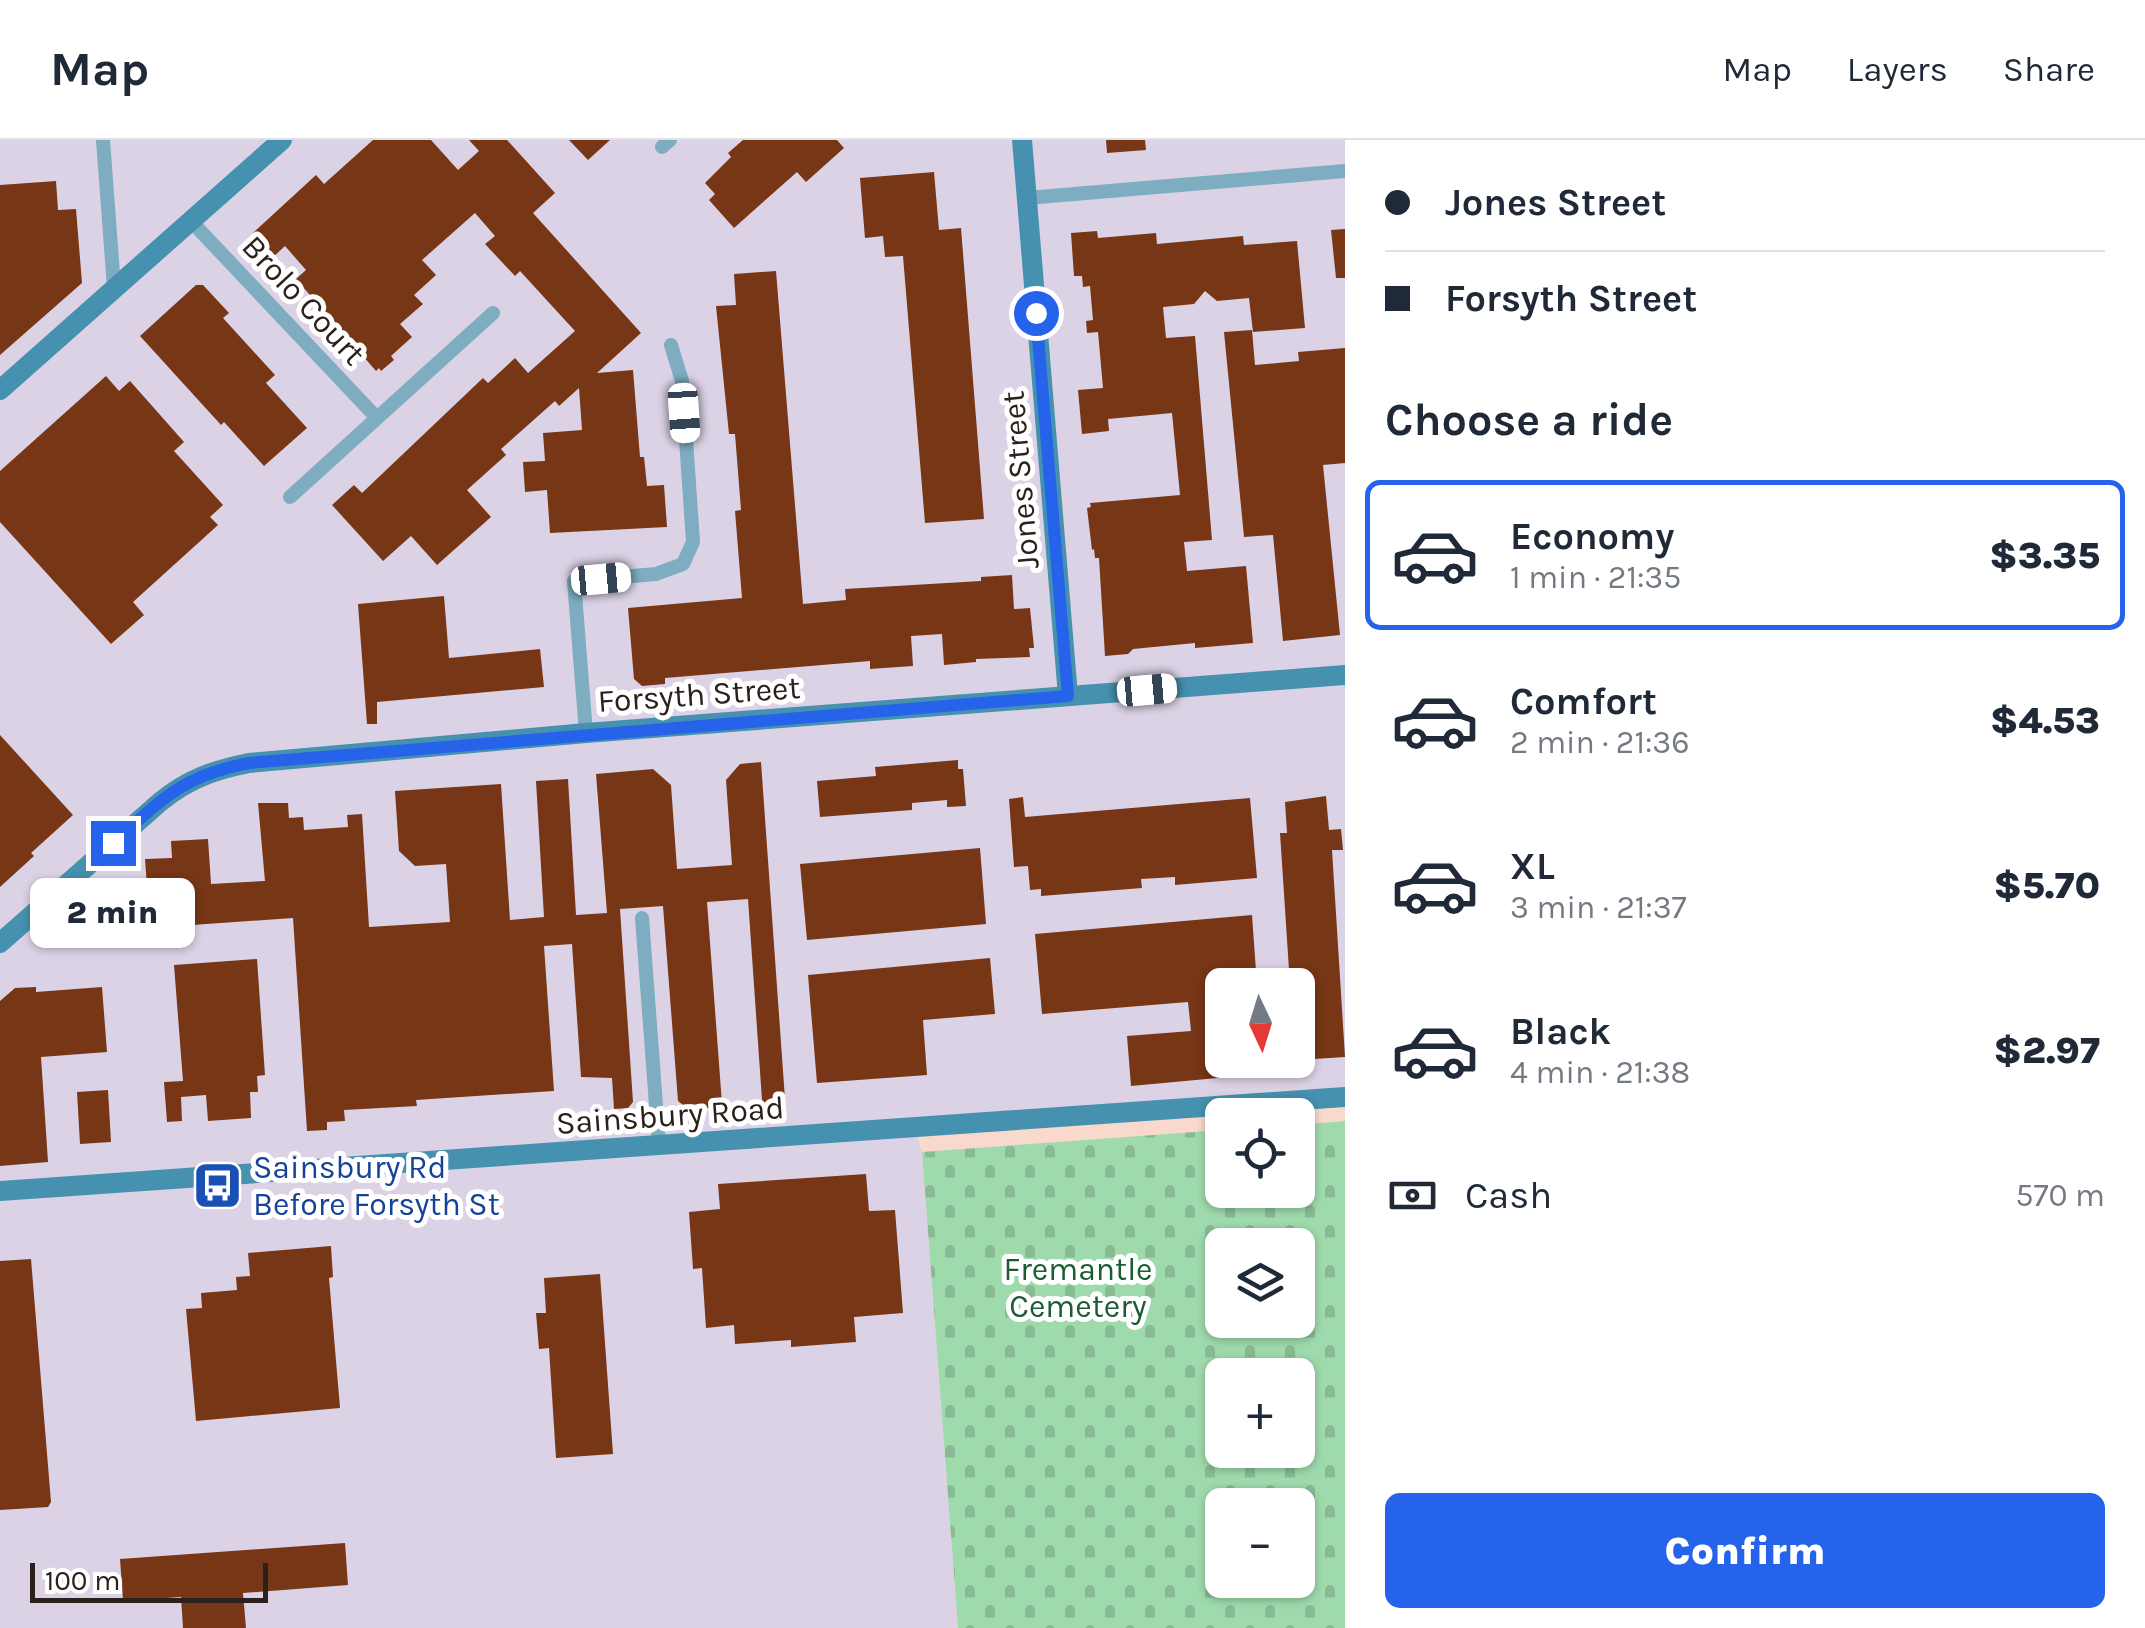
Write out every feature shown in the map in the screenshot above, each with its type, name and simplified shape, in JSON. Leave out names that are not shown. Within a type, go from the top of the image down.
[{"type":"street","points":[[102,140],[114,287]]},
{"type":"street","points":[[0,390],[282,140]]},
{"type":"street","name":"Jones Street","points":[[1022,140],[1068,696]]},
{"type":"street","points":[[1027,198],[1345,171]]},
{"type":"street","name":"Brolo Court","points":[[191,222],[376,417]]},
{"type":"street","points":[[290,497],[492,313]]},
{"type":"street","points":[[586,733],[574,581],[656,574],[684,564],[694,542],[682,380],[671,346]]},
{"type":"street","name":"Forsyth Street","points":[[0,942],[160,802],[180,786],[216,769],[586,733],[1345,674]]},
{"type":"street","points":[[642,918],[660,1146]]},
{"type":"street","name":"Sainsbury Road","points":[[0,1190],[1345,1097]]},
{"type":"shaded area","points":[[0,140],[1345,140],[1345,1088],[912,1120],[922,1152],[958,1628],[0,1628]]},
{"type":"green space","name":"Fremantle Cemetery","points":[[1345,1121],[1345,1628],[958,1628],[922,1152],[1205,1131],[1205,1208],[1315,1208],[1315,1124]]},
{"type":"building","points":[[373,140],[431,140],[458,170],[479,151],[469,140],[507,140],[555,193],[533,213],[641,333],[597,373],[633,370],[640,457],[644,457],[647,486],[664,485],[667,527],[550,533],[547,490],[525,492],[523,462],[545,461],[543,433],[582,430],[579,388],[559,406],[555,401],[501,449],[506,455],[467,490],[491,517],[437,565],[411,536],[383,561],[332,505],[354,485],[362,493],[483,378],[488,383],[515,358],[528,373],[575,331],[520,271],[515,276],[485,244],[495,236],[475,213],[422,260],[436,275],[414,295],[423,304],[400,324],[412,337],[391,356],[394,360],[376,371],[296,279],[306,270],[285,246],[270,260],[253,241],[253,233],[316,175],[324,184]]},
{"type":"building","points":[[569,140],[610,140],[588,160]]},
{"type":"building","points":[[743,140],[837,140],[844,148],[806,182],[797,172],[734,228],[709,200],[715,194],[705,183]]},
{"type":"building","points":[[1106,140],[1145,140],[1146,150],[1107,153]]},
{"type":"building","points":[[934,172],[939,230],[961,228],[984,519],[925,523],[903,256],[885,257],[883,236],[865,238],[860,178]]},
{"type":"building","points":[[56,181],[58,210],[76,209],[82,283],[0,355],[0,185]]},
{"type":"building","points":[[1345,229],[1345,278],[1336,278],[1331,230]]},
{"type":"building","points":[[1097,231],[1098,238],[1156,233],[1157,244],[1243,236],[1244,245],[1297,241],[1305,328],[1253,332],[1249,298],[1217,301],[1205,291],[1194,304],[1163,307],[1166,338],[1195,336],[1212,540],[1184,542],[1187,571],[1246,566],[1253,643],[1195,648],[1195,643],[1105,656],[1099,558],[1095,558],[1092,550],[1087,508],[1090,503],[1180,495],[1172,413],[1108,419],[1109,431],[1082,434],[1078,390],[1103,388],[1098,332],[1087,333],[1086,321],[1093,320],[1090,286],[1083,287],[1082,276],[1074,276],[1071,233]]},
{"type":"building","points":[[776,271],[803,604],[846,600],[845,589],[981,581],[981,577],[1012,575],[1014,609],[1030,608],[1034,648],[1029,648],[1030,657],[976,659],[944,665],[942,634],[911,636],[913,666],[870,669],[870,661],[665,678],[665,684],[642,686],[634,679],[628,608],[742,598],[735,511],[741,510],[735,434],[729,434],[716,306],[736,305],[734,274]]},
{"type":"building","points":[[196,285],[203,285],[229,313],[223,318],[275,375],[266,383],[307,428],[264,466],[140,336]]},
{"type":"building","points":[[1252,330],[1255,365],[1299,361],[1298,352],[1345,348],[1345,463],[1323,465],[1340,635],[1283,641],[1273,535],[1244,537],[1224,332]]},
{"type":"building","points":[[106,376],[119,391],[130,381],[184,442],[174,451],[223,505],[210,517],[218,525],[133,602],[144,615],[111,644],[0,522],[0,471]]},
{"type":"building","points":[[444,596],[449,658],[540,649],[544,687],[377,702],[377,724],[367,724],[358,604]]},
{"type":"building","points":[[0,735],[73,815],[0,887]]},
{"type":"building","points":[[958,760],[958,769],[963,769],[966,806],[947,807],[947,800],[912,803],[912,810],[820,817],[817,781],[876,776],[875,767]]},
{"type":"building","points":[[761,762],[785,1099],[780,1099],[780,1104],[767,1105],[762,1100],[748,899],[707,902],[722,1104],[718,1108],[683,1105],[678,1101],[663,906],[620,909],[633,1102],[628,1108],[614,1109],[612,1078],[581,1077],[572,944],[544,946],[554,1091],[416,1100],[417,1106],[344,1110],[345,1121],[327,1122],[327,1130],[307,1131],[293,918],[150,928],[145,859],[172,858],[171,841],[208,839],[211,884],[265,881],[258,803],[288,803],[289,818],[303,817],[304,830],[348,827],[347,815],[362,814],[369,927],[450,922],[446,864],[415,866],[399,851],[395,791],[501,784],[510,920],[544,917],[536,781],[568,779],[576,915],[607,913],[596,774],[653,769],[671,785],[677,869],[732,865],[726,780],[740,764]]},
{"type":"building","points":[[1326,796],[1329,830],[1341,829],[1343,850],[1332,850],[1345,1057],[1315,1059],[1315,968],[1289,968],[1280,833],[1287,833],[1285,802]]},
{"type":"building","points":[[1023,797],[1025,817],[1250,798],[1257,878],[1175,885],[1175,877],[1141,879],[1142,888],[1041,896],[1041,889],[1030,890],[1028,866],[1014,867],[1009,799]]},
{"type":"building","points":[[980,848],[986,924],[807,940],[800,864]]},
{"type":"building","points":[[1252,915],[1256,968],[1205,968],[1205,1078],[1218,1078],[1131,1086],[1127,1036],[1191,1031],[1188,1002],[1042,1014],[1035,934]]},
{"type":"building","points":[[990,958],[995,1014],[923,1020],[927,1075],[817,1083],[808,975]]},
{"type":"building","points":[[257,959],[265,1075],[257,1076],[258,1092],[250,1092],[251,1118],[208,1121],[206,1095],[181,1097],[182,1121],[167,1122],[164,1082],[183,1081],[174,965]]},
{"type":"building","points":[[36,987],[36,992],[102,987],[107,1052],[41,1057],[48,1162],[0,1166],[0,1001],[15,988]]},
{"type":"building","points":[[108,1090],[111,1142],[80,1144],[77,1092]]},
{"type":"building","points":[[866,1174],[869,1211],[895,1210],[903,1313],[854,1317],[856,1342],[791,1347],[791,1340],[735,1344],[734,1325],[706,1328],[702,1268],[693,1269],[689,1212],[720,1209],[718,1184]]},
{"type":"building","points":[[331,1246],[333,1277],[329,1278],[340,1408],[196,1421],[186,1309],[202,1308],[201,1293],[237,1290],[236,1277],[250,1276],[248,1253]]},
{"type":"building","points":[[31,1259],[51,1502],[48,1507],[0,1510],[0,1261]]},
{"type":"building","points":[[600,1274],[613,1454],[556,1458],[549,1348],[539,1349],[536,1313],[546,1313],[544,1278]]},
{"type":"building","points":[[345,1543],[348,1585],[243,1593],[246,1628],[183,1628],[181,1597],[123,1601],[120,1559]]},
{"type":"place","name":"Sainsbury Rd Before Forsyth St","points":[[218,1185]]},
{"type":"route","points":[[113,843],[180,786],[216,769],[249,763],[1068,696],[1036,313]]}]
